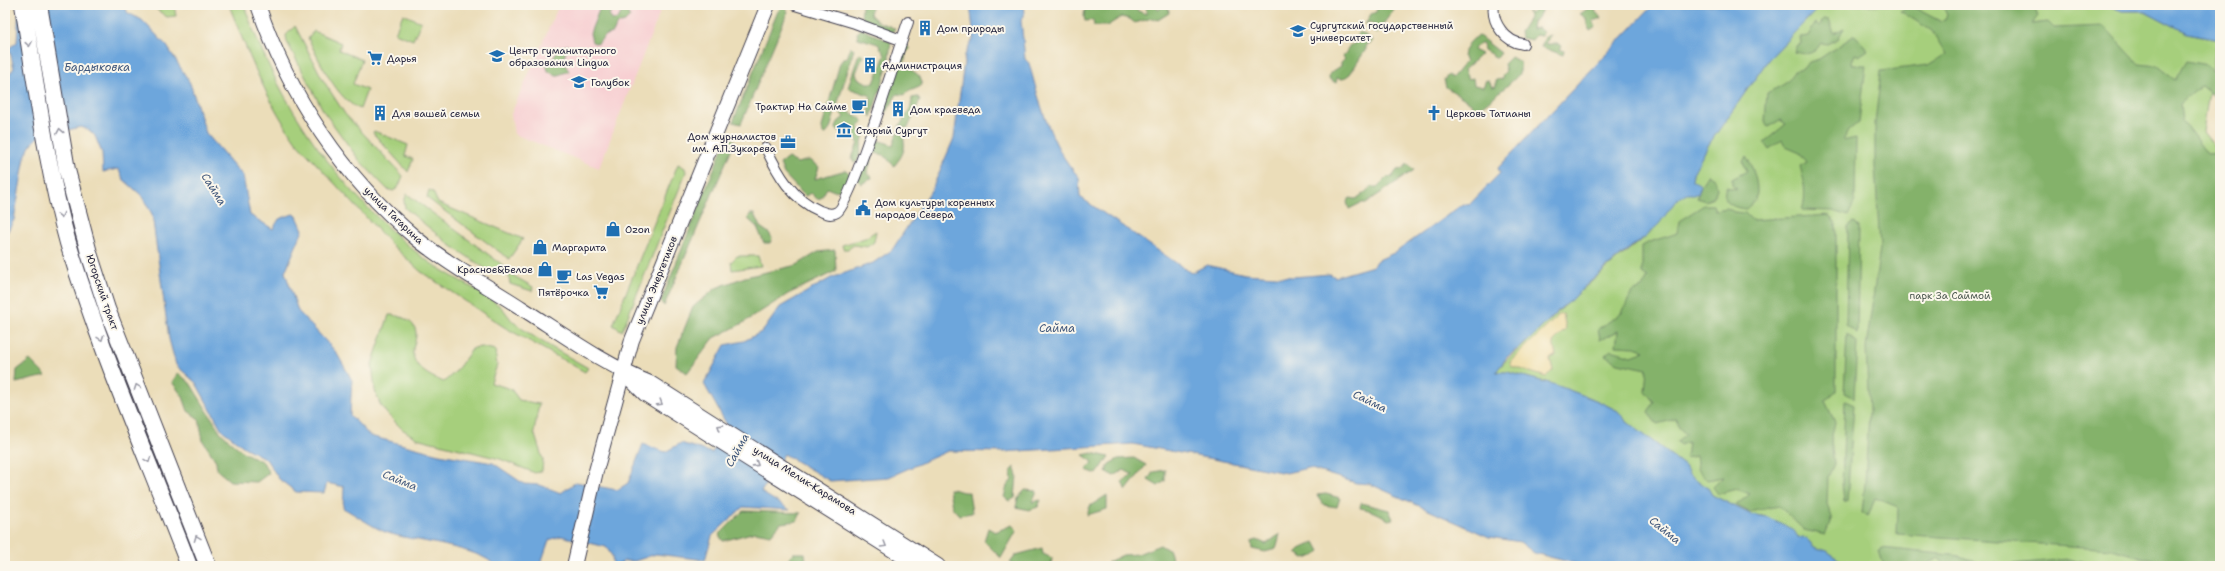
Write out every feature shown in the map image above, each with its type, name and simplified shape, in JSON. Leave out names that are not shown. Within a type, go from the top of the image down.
[{"type":"main road","name":"Югорский тракт","points":[[23,5],[52,177],[68,242],[92,314],[189,566]]},
{"type":"main road","name":"Югорский тракт","points":[[39,5],[67,170],[89,253],[107,309],[208,566]]},
{"type":"main road","name":"улица Гагарина","points":[[258,5],[269,38],[308,114],[346,166],[389,212],[417,239],[450,262],[623,372]]},
{"type":"main road","name":"улица Энергетиков","points":[[574,566],[596,472],[632,340],[768,5]]},
{"type":"main road","name":"улица Мелик-Карамова","points":[[623,372],[850,525],[918,566]]},
{"type":"main road","name":"улица Мелик-Карамова","points":[[648,388],[860,515],[938,566]]},
{"type":"street","points":[[795,5],[854,23],[901,40]]},
{"type":"street","points":[[1494,5],[1495,19],[1500,30],[1514,42],[1523,44]]},
{"type":"street","points":[[766,148],[783,182],[810,207],[826,213],[833,214],[839,212],[843,207],[856,176],[908,22]]},
{"type":"shaded area","name":"Голубок","points":[[559,5],[642,5],[660,12],[599,168],[514,134],[511,114]]},
{"type":"green space","points":[[155,5],[174,5],[176,16],[167,17],[157,10]]},
{"type":"green space","points":[[229,5],[244,5],[258,42],[274,77],[293,111],[314,143],[338,174],[391,231],[430,263],[491,299],[524,330],[588,368],[585,372],[504,327],[420,271],[393,246],[296,142],[267,93],[250,58]]},
{"type":"green space","points":[[601,5],[613,5],[615,9],[609,14],[612,20],[618,19],[621,13],[626,10],[630,17],[625,22],[617,24],[613,33],[604,36],[598,44],[592,42],[590,33]]},
{"type":"green space","points":[[862,5],[872,5],[870,14],[880,23],[895,29],[891,33],[861,20]]},
{"type":"green space","points":[[1085,5],[1109,5],[1111,10],[1116,8],[1115,5],[1135,5],[1138,11],[1146,14],[1146,5],[1158,5],[1157,9],[1159,10],[1162,5],[1168,5],[1169,13],[1158,20],[1152,18],[1135,23],[1130,19],[1121,17],[1107,26],[1094,26],[1093,20],[1085,21]]},
{"type":"green space","points":[[1378,5],[1397,5],[1376,34],[1370,28],[1374,27],[1374,24],[1369,22],[1365,25],[1371,14],[1376,12]]},
{"type":"green space","points":[[1534,5],[1542,9],[1538,18],[1533,22],[1532,29],[1538,28],[1543,32],[1542,36],[1536,35],[1532,40],[1521,38],[1520,32],[1529,18],[1528,11],[1531,14],[1537,7]]},
{"type":"green space","name":"парк За Саймой","points":[[1821,5],[2107,5],[2122,11],[2145,11],[2187,33],[2217,39],[2203,132],[2220,153],[2220,566],[1848,566],[1827,551],[1814,547],[1807,539],[1798,537],[1767,517],[1750,514],[1712,495],[1708,488],[1688,474],[1685,466],[1626,421],[1618,411],[1598,401],[1553,384],[1507,372],[1495,372],[1572,299],[1651,232],[1669,207],[1696,184],[1692,180],[1693,173],[1709,144],[1768,60]]},
{"type":"green space","points":[[1942,5],[2034,5],[2038,16],[2032,24],[2048,22],[2054,28],[2104,26],[2139,64],[2157,66],[2175,80],[2186,61],[2207,65],[2217,76],[2220,76],[2220,101],[2201,86],[2180,104],[2182,120],[2207,154],[2220,153],[2220,566],[2174,566],[2112,549],[1897,534],[1898,507],[1875,498],[1868,517],[1862,513],[1869,412],[1866,348],[1880,248],[1875,167],[1875,123],[1881,71],[1928,65],[1946,54],[1932,31],[1900,11],[1911,6],[1940,21],[1945,20],[1947,15]]},
{"type":"green space","points":[[783,6],[788,11],[741,124],[733,122],[778,11]]},
{"type":"green space","points":[[1590,7],[1598,8],[1595,11],[1601,18],[1593,21],[1596,27],[1590,31],[1586,18],[1580,14]]},
{"type":"green space","points":[[403,14],[421,22],[413,40],[395,33]]},
{"type":"green space","points":[[1823,19],[1829,20],[1834,33],[1844,28],[1838,39],[1827,44],[1821,43],[1816,50],[1810,53],[1803,54],[1794,52],[1796,46],[1801,44],[1800,37],[1808,36],[1815,23],[1820,26]]},
{"type":"green space","points":[[295,26],[323,80],[345,114],[403,176],[398,188],[393,191],[387,189],[359,160],[324,112],[287,42],[286,35]]},
{"type":"green space","points":[[861,29],[891,42],[888,65],[871,117],[869,113],[871,97],[848,88],[858,56],[861,53],[863,56],[856,73],[858,78],[867,83],[874,83],[885,55],[878,44],[858,38],[857,33]]},
{"type":"green space","points":[[314,31],[341,43],[339,50],[362,60],[353,84],[367,90],[360,109],[344,97],[336,88],[323,68],[308,38]]},
{"type":"green space","points":[[1360,32],[1373,40],[1371,43],[1366,44],[1366,49],[1350,74],[1343,79],[1337,78],[1336,83],[1329,79],[1330,73],[1341,66],[1341,63],[1345,59],[1343,57],[1350,46],[1355,43],[1354,39]]},
{"type":"green space","points":[[1551,35],[1545,44],[1559,44],[1562,46],[1560,49],[1564,51],[1563,55],[1541,47],[1545,37]]},
{"type":"green space","points":[[1855,35],[1868,50],[1859,56],[1855,54],[1851,65],[1866,65],[1859,122],[1848,131],[1843,141],[1856,138],[1855,201],[1848,216],[1833,211],[1802,210],[1804,204],[1804,188],[1800,166],[1807,162],[1800,153],[1786,147],[1782,140],[1769,149],[1764,142],[1786,124],[1780,120],[1768,127],[1765,121],[1767,93],[1786,82],[1792,76],[1794,71],[1804,69],[1809,62],[1819,59]]},
{"type":"green space","points":[[1479,36],[1501,53],[1497,58],[1484,50],[1483,43],[1480,43],[1473,50],[1481,54],[1464,70],[1468,79],[1473,78],[1474,85],[1483,87],[1486,80],[1489,81],[1492,87],[1496,86],[1496,80],[1503,79],[1502,75],[1506,71],[1504,64],[1511,57],[1520,62],[1520,70],[1519,74],[1512,81],[1476,110],[1473,108],[1471,103],[1446,87],[1444,80],[1448,75],[1452,78],[1466,61],[1463,56],[1467,47],[1473,39]]},
{"type":"green space","points":[[568,45],[564,59],[565,65],[569,71],[556,76],[548,71],[546,64],[552,60],[560,47]]},
{"type":"green space","points":[[906,45],[910,49],[906,53],[904,65],[918,75],[922,85],[904,95],[897,94],[887,112],[882,111],[902,47]]},
{"type":"green space","points":[[851,47],[854,49],[830,129],[826,134],[823,134],[822,127],[840,63],[843,59],[847,58]]},
{"type":"green space","points":[[918,97],[920,100],[908,128],[899,127],[911,107],[912,98]]},
{"type":"green space","points":[[842,109],[846,109],[864,122],[859,125],[859,130],[864,134],[858,161],[854,163],[852,158],[858,143],[857,139],[836,129],[837,123],[844,117],[841,114]]},
{"type":"green space","points":[[374,131],[408,145],[405,156],[413,159],[408,172],[373,133]]},
{"type":"green space","points":[[897,133],[902,133],[904,143],[904,151],[900,158],[894,166],[884,155],[874,153],[867,173],[872,177],[861,184],[858,180],[871,138],[893,145]]},
{"type":"green space","points":[[730,137],[735,141],[664,306],[661,301],[726,139]]},
{"type":"green space","points":[[1746,156],[1753,170],[1757,193],[1755,199],[1746,209],[1732,206],[1726,200],[1725,192],[1726,187],[1737,189],[1732,185],[1732,179],[1747,171],[1743,162]]},
{"type":"green space","points":[[788,158],[797,163],[809,160],[819,167],[815,179],[846,170],[851,175],[846,189],[834,191],[827,188],[821,198],[817,199],[811,193],[805,196],[784,174],[780,164]]},
{"type":"green space","points":[[678,164],[685,168],[686,172],[622,331],[613,325]]},
{"type":"green space","points":[[1407,164],[1414,170],[1366,203],[1361,203],[1349,209],[1347,202],[1350,198],[1356,199],[1372,187],[1377,187],[1387,177],[1392,177],[1397,170],[1403,169]]},
{"type":"green space","points":[[1708,174],[1715,179],[1717,189],[1713,198],[1705,201],[1697,198],[1701,185]]},
{"type":"green space","points":[[429,190],[433,192],[438,203],[523,239],[509,259],[427,198]]},
{"type":"green space","points":[[407,194],[504,266],[495,272],[489,271],[450,245],[405,208],[404,201]]},
{"type":"green space","points":[[1704,205],[1713,205],[1715,210],[1727,208],[1734,212],[1745,213],[1752,220],[1829,215],[1836,224],[1836,391],[1825,401],[1835,422],[1831,441],[1834,464],[1828,477],[1827,504],[1832,517],[1825,535],[1804,530],[1779,506],[1749,512],[1736,505],[1750,494],[1736,489],[1718,494],[1713,487],[1723,477],[1707,480],[1698,469],[1696,456],[1686,458],[1688,442],[1680,445],[1677,441],[1686,434],[1679,428],[1676,419],[1657,424],[1648,413],[1654,402],[1645,391],[1647,369],[1618,363],[1605,355],[1611,350],[1632,356],[1645,351],[1635,347],[1616,346],[1618,331],[1600,340],[1598,329],[1622,313],[1632,292],[1642,288],[1648,277],[1642,273],[1642,246],[1677,233],[1679,221]]},
{"type":"green space","points":[[750,214],[754,214],[760,227],[769,233],[772,238],[770,243],[764,243],[757,227],[748,219]]},
{"type":"green space","points":[[1854,222],[1859,227],[1857,333],[1846,325],[1848,226]]},
{"type":"green space","points":[[876,231],[874,242],[867,247],[854,245],[848,249],[843,249],[842,245],[865,238]]},
{"type":"green space","points":[[835,250],[836,271],[788,294],[743,323],[714,338],[687,373],[676,365],[677,347],[693,307],[716,288],[745,277],[797,265],[818,252]]},
{"type":"green space","points":[[737,256],[758,256],[761,266],[732,270],[731,262]]},
{"type":"green space","points":[[511,272],[514,276],[533,287],[532,291],[510,284],[509,277]]},
{"type":"green space","points":[[389,315],[403,318],[414,326],[416,335],[413,349],[414,359],[424,372],[444,382],[456,371],[473,348],[482,347],[495,350],[497,365],[491,383],[511,389],[519,400],[539,404],[534,432],[543,460],[542,471],[535,473],[500,459],[416,438],[402,429],[387,414],[380,404],[375,391],[372,364]]},
{"type":"green space","points":[[1847,334],[1857,342],[1854,398],[1844,393]]},
{"type":"green space","points":[[30,360],[46,376],[16,383],[17,370]]},
{"type":"green space","points":[[178,373],[190,383],[221,433],[243,452],[263,462],[269,473],[257,482],[230,481],[217,470],[216,461],[203,441],[199,419],[188,411],[183,397],[172,382]]},
{"type":"green space","points":[[1845,401],[1854,405],[1847,502],[1844,502],[1842,483]]},
{"type":"green space","points":[[1092,453],[1109,457],[1097,474],[1086,470],[1093,462],[1083,455]]},
{"type":"green space","points":[[1134,458],[1146,465],[1126,491],[1122,482],[1133,475],[1124,470],[1114,476],[1106,472],[1109,464],[1118,459]]},
{"type":"green space","points":[[1014,467],[1017,475],[1015,498],[1009,501],[1004,497],[1007,486],[1012,480],[1011,472]]},
{"type":"green space","points":[[1165,470],[1165,481],[1158,486],[1148,480],[1153,472]]},
{"type":"green space","points":[[949,489],[969,492],[972,513],[959,515],[952,507]]},
{"type":"green space","points":[[1025,490],[1037,491],[1032,502],[1041,500],[1038,507],[1029,510],[1016,507],[1018,498]]},
{"type":"green space","points":[[1326,494],[1340,498],[1337,507],[1324,505],[1317,495]]},
{"type":"green space","points":[[1107,495],[1107,509],[1087,515],[1090,506]]},
{"type":"green space","points":[[1361,503],[1389,510],[1393,519],[1388,520],[1375,512],[1360,508]]},
{"type":"green space","points":[[743,511],[801,513],[797,521],[781,523],[771,535],[755,532],[723,541],[719,535]]},
{"type":"green space","points":[[1012,525],[1017,530],[1001,558],[984,541],[988,528],[995,532]]},
{"type":"green space","points":[[1280,534],[1276,549],[1265,552],[1252,549],[1251,542],[1257,540],[1266,544]]},
{"type":"green space","points":[[1315,542],[1320,551],[1314,556],[1304,558],[1296,553],[1300,549]]},
{"type":"green space","points":[[1160,545],[1170,551],[1172,559],[1166,566],[1108,566],[1108,562],[1123,555],[1138,554]]},
{"type":"green space","points":[[1042,548],[1043,554],[1052,558],[1051,566],[1016,566],[1010,563],[1016,555]]},
{"type":"green space","points":[[1881,548],[1961,556],[1979,563],[2012,564],[2069,559],[2118,566],[1947,566],[1938,558],[1921,566],[1884,566],[1879,551]]},
{"type":"green space","points":[[793,553],[805,553],[806,561],[812,566],[784,566]]},
{"type":"sand","points":[[1563,314],[1566,329],[1553,342],[1556,355],[1550,359],[1553,370],[1546,377],[1511,366],[1510,362],[1559,315]]},
{"type":"water","name":"Сайма","points":[[19,5],[123,5],[128,13],[142,20],[167,46],[190,83],[206,133],[243,176],[250,215],[273,229],[279,219],[293,214],[297,216],[303,230],[285,272],[298,311],[336,352],[352,380],[350,415],[370,436],[439,454],[493,463],[524,484],[540,485],[561,493],[576,482],[617,490],[628,483],[643,444],[665,452],[681,443],[712,453],[727,425],[704,384],[725,345],[744,341],[763,331],[780,307],[831,278],[873,263],[892,250],[932,189],[954,138],[965,55],[974,37],[970,5],[1025,5],[1024,16],[1021,20],[1025,59],[1029,63],[1042,108],[1053,138],[1060,152],[1079,177],[1080,197],[1191,273],[1207,265],[1245,274],[1293,277],[1330,274],[1335,277],[1373,266],[1376,261],[1396,252],[1463,204],[1469,205],[1500,173],[1498,168],[1653,5],[1821,5],[1768,60],[1709,144],[1693,173],[1692,180],[1701,185],[1698,194],[1687,194],[1677,199],[1659,224],[1584,287],[1529,340],[1507,357],[1496,372],[1507,372],[1553,384],[1598,401],[1618,411],[1626,421],[1685,466],[1689,474],[1708,488],[1712,495],[1750,514],[1767,517],[1793,529],[1798,537],[1807,539],[1814,547],[1827,551],[1848,566],[1585,566],[1534,553],[1520,542],[1489,537],[1370,484],[1356,483],[1308,468],[1286,473],[1133,444],[1003,452],[948,451],[889,477],[830,481],[784,454],[761,492],[790,510],[743,507],[712,536],[705,560],[656,554],[635,561],[624,561],[617,566],[613,566],[612,556],[606,547],[561,536],[549,540],[540,566],[495,566],[488,559],[461,549],[396,535],[380,530],[343,508],[344,487],[327,483],[324,493],[296,492],[279,479],[266,459],[244,447],[222,430],[196,383],[176,365],[169,339],[152,214],[141,195],[124,180],[118,169],[103,172],[102,153],[95,136],[89,130],[81,127],[38,137],[30,146],[25,157],[14,220],[5,236],[5,79],[14,68],[9,48],[17,42]]},
{"type":"water","points":[[2107,5],[2220,5],[2220,39],[2187,33],[2145,11],[2122,11]]},
{"type":"place","name":"Дом природы","points":[[925,28]]},
{"type":"place","name":"Сургутский государственный университет","points":[[1298,31]]},
{"type":"place","name":"Центр гуманитарного образования Lingua","points":[[497,56]]},
{"type":"place","name":"Дарья","points":[[375,58]]},
{"type":"place","name":"Администрация","points":[[870,65]]},
{"type":"place","name":"Голубок","points":[[579,82]]},
{"type":"place","name":"Трактир На Сайме","points":[[859,106]]},
{"type":"place","name":"Дом краеведа","points":[[898,109]]},
{"type":"place","name":"Для вашей семьи","points":[[380,113]]},
{"type":"place","name":"Церковь Татианы","points":[[1434,113]]},
{"type":"place","name":"Старый Сургут","points":[[844,130]]},
{"type":"place","name":"Дом журналистов им. А.П.Зукарева","points":[[788,142]]},
{"type":"place","name":"Дом культуры коренных народов Севера","points":[[863,208]]},
{"type":"place","name":"Ozon","points":[[613,229]]},
{"type":"place","name":"Маргарита","points":[[540,247]]},
{"type":"place","name":"Красное&Белое","points":[[545,269]]},
{"type":"place","name":"Las Vegas","points":[[564,276]]},
{"type":"place","name":"Пятёрочка","points":[[601,292]]},
{"type":"water label","name":"Бардыковка","points":[[97,67]]}]
